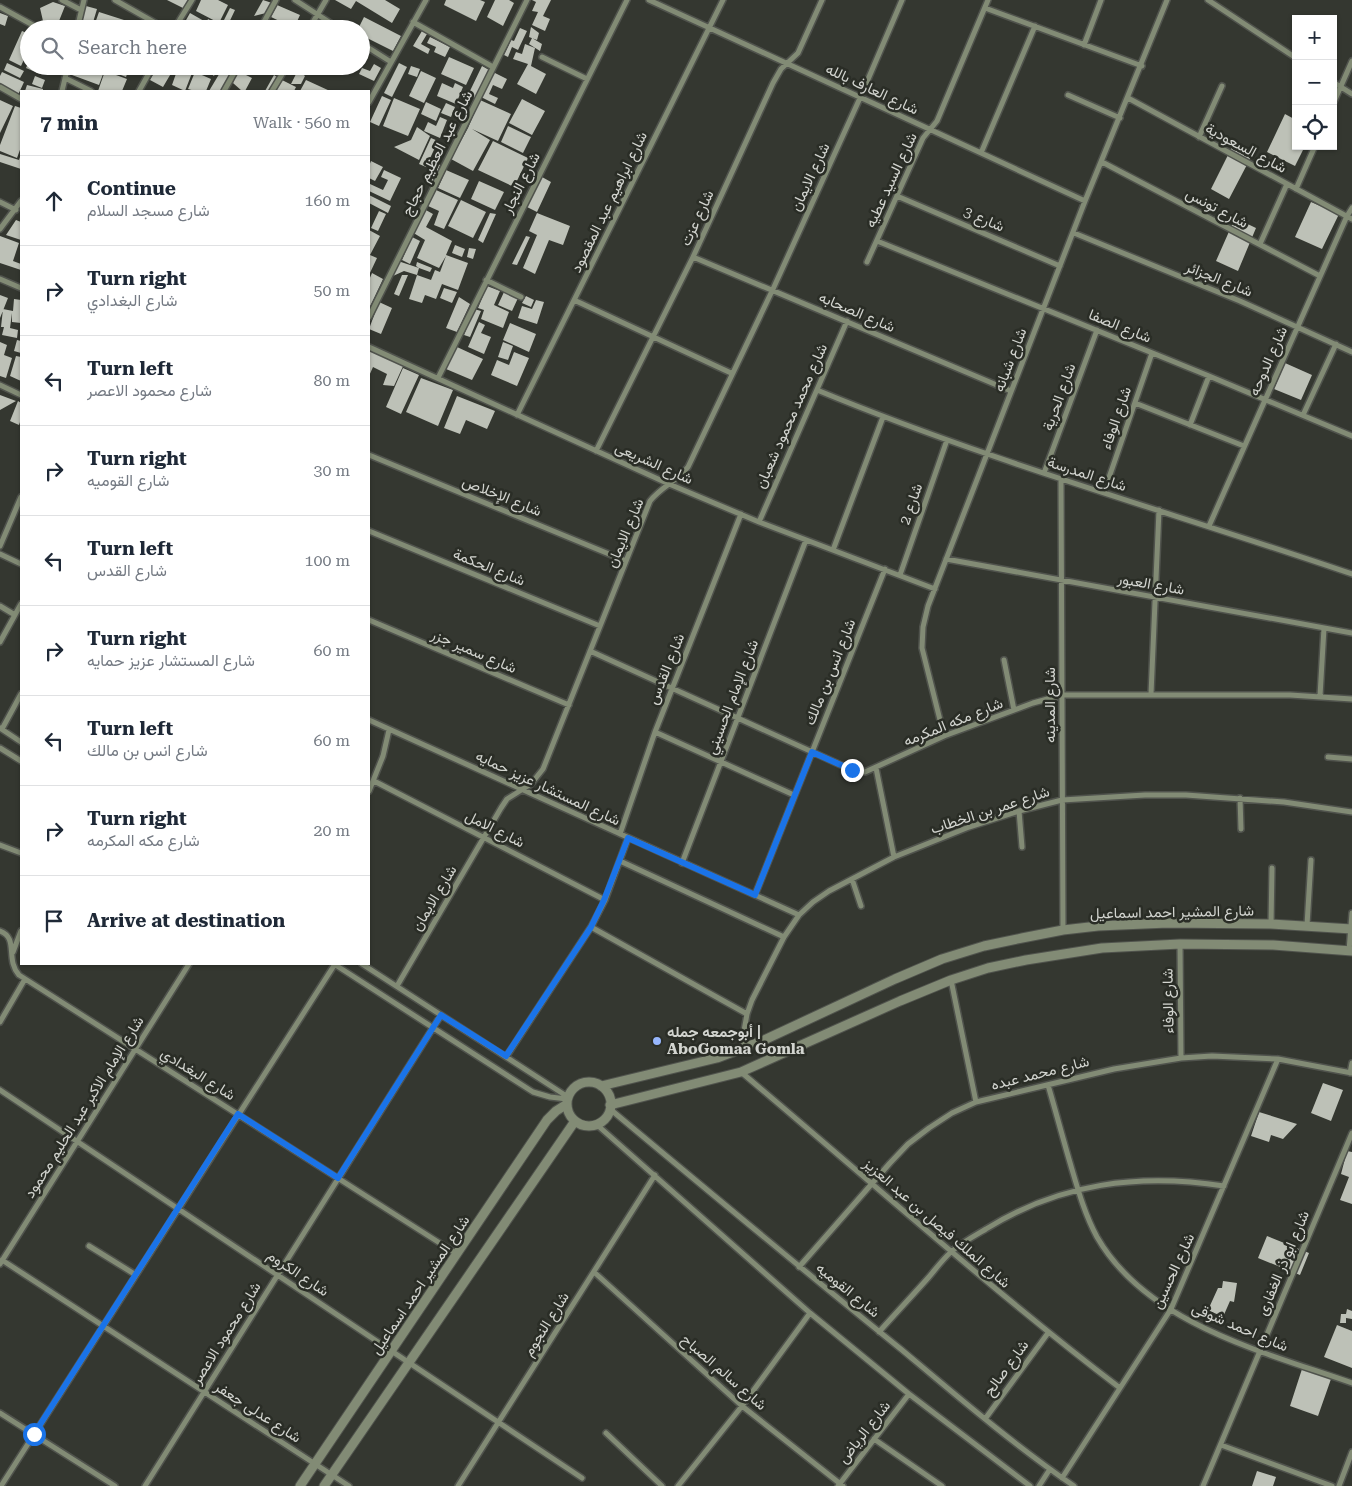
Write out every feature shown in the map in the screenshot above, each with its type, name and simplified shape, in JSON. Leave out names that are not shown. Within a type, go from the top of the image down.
[{"type":"street","points":[[62,0],[81,10]]},
{"type":"street","points":[[78,20],[84,0]]},
{"type":"street","points":[[114,0],[150,20]]},
{"type":"street","points":[[180,20],[192,0]]},
{"type":"street","points":[[265,20],[276,0]]},
{"type":"street","points":[[295,0],[326,20]]},
{"type":"street","points":[[314,20],[326,0]]},
{"type":"street","points":[[370,100],[426,0]]},
{"type":"street","name":"شارع عبد العظيم حجاج","points":[[370,315],[527,0]]},
{"type":"street","name":"شارع النجار","points":[[438,378],[627,0]]},
{"type":"street","name":"شارع العارف بالله","points":[[648,0],[1086,201]]},
{"type":"street","name":"شارع ابراهيم عبد المقصود","points":[[517,415],[723,0]]},
{"type":"street","name":"شارع عزت","points":[[596,451],[693,257],[773,83],[781,69],[793,59],[802,46],[822,0]]},
{"type":"street","name":"شارع الايمان","points":[[396,986],[507,799],[523,790],[538,777],[543,769],[650,501],[662,488],[676,479],[688,467],[773,289],[860,98],[902,0]]},
{"type":"street","name":"شارع السيد عطيه","points":[[868,262],[923,138],[937,121],[988,0]]},
{"type":"street","points":[[1084,45],[1100,0]]},
{"type":"street","name":"شارع شبانه","points":[[944,736],[922,648],[925,616],[1043,309],[1167,0]]},
{"type":"street","points":[[1208,0],[1292,55]]},
{"type":"street","points":[[0,7],[24,20]]},
{"type":"street","points":[[985,8],[1142,66]]},
{"type":"street","points":[[413,22],[494,67]]},
{"type":"street","points":[[981,153],[1035,26]]},
{"type":"street","points":[[370,49],[391,62]]},
{"type":"street","points":[[542,58],[587,79]]},
{"type":"street","points":[[1337,96],[1352,61]]},
{"type":"street","points":[[62,90],[66,75]]},
{"type":"street","points":[[140,90],[148,75]]},
{"type":"street","points":[[225,90],[233,75]]},
{"type":"street","points":[[273,90],[282,75]]},
{"type":"street","points":[[65,78],[89,90]]},
{"type":"street","points":[[1337,84],[1352,94]]},
{"type":"street","points":[[1199,137],[1222,86]]},
{"type":"street","points":[[0,87],[20,98]]},
{"type":"street","points":[[1068,95],[1120,118]]},
{"type":"street","name":"شارع السعودية","points":[[1128,98],[1352,220]]},
{"type":"street","points":[[1296,189],[1313,150]]},
{"type":"street","name":"شارع تونس","points":[[1102,162],[1320,276]]},
{"type":"street","points":[[1260,244],[1287,184]]},
{"type":"street","name":"شارع 3","points":[[897,196],[1060,266]]},
{"type":"street","points":[[0,202],[16,210]]},
{"type":"street","points":[[0,229],[20,204]]},
{"type":"street","name":"شارع الدوحه","points":[[1209,526],[1346,216],[1352,208]]},
{"type":"street","name":"شارع الجزائر","points":[[1074,233],[1298,326],[1352,352]]},
{"type":"street","name":"شارع الصفا","points":[[877,241],[1152,352],[1352,436]]},
{"type":"street","name":"شارع الصحابه","points":[[693,257],[773,289],[1011,391]]},
{"type":"street","points":[[0,279],[20,288]]},
{"type":"street","points":[[486,280],[521,297]]},
{"type":"street","points":[[574,300],[732,374]]},
{"type":"street","name":"شارع محمد محمود شعبان","points":[[759,522],[847,321]]},
{"type":"street","name":"شارع الحرية","points":[[1044,473],[1097,330]]},
{"type":"street","points":[[1303,415],[1336,344]]},
{"type":"street","name":"شارع الشريعى","points":[[370,347],[669,484],[759,522],[935,589]]},
{"type":"street","name":"شارع الوفاء","points":[[1104,492],[1152,352]]},
{"type":"street","points":[[1190,424],[1209,376]]},
{"type":"street","points":[[0,385],[20,395]]},
{"type":"street","name":"شارع المدرسة","points":[[817,390],[883,417],[986,455],[1352,574]]},
{"type":"street","points":[[1134,403],[1244,446]]},
{"type":"street","points":[[833,550],[883,417]]},
{"type":"street","name":"شارع 2","points":[[900,575],[947,440]]},
{"type":"street","name":"شارع الإخلاص","points":[[370,455],[626,561]]},
{"type":"street","name":"شارع المدينه","points":[[1061,478],[1063,930]]},
{"type":"street","points":[[0,546],[20,499]]},
{"type":"street","points":[[1151,694],[1159,510]]},
{"type":"street","name":"شارع القدس","points":[[620,834],[655,732],[741,514]]},
{"type":"street","name":"شارع الحكمة","points":[[370,531],[600,626]]},
{"type":"street","name":"شارع الإمام الحسيني","points":[[682,862],[806,540]]},
{"type":"street","points":[[0,554],[20,564]]},
{"type":"street","name":"شارع العبور","points":[[946,559],[1062,582],[1352,633]]},
{"type":"street","name":"شارع انس بن مالك","points":[[755,895],[885,569]]},
{"type":"street","points":[[0,606],[15,615]]},
{"type":"street","points":[[0,642],[20,606]]},
{"type":"street","name":"شارع سمير جزر","points":[[370,620],[568,705]]},
{"type":"street","points":[[1320,696],[1324,628]]},
{"type":"street","name":"شارع مكه المكرمه","points":[[590,651],[858,772],[865,772],[876,768],[944,736],[1014,710],[1062,695],[1320,696],[1352,699]]},
{"type":"street","points":[[1004,660],[1014,710]]},
{"type":"street","points":[[20,696],[1,728],[20,741]]},
{"type":"street","name":"شارع المستشار عزيز حمايه","points":[[370,720],[799,915]]},
{"type":"street","points":[[370,789],[383,756],[389,730]]},
{"type":"street","points":[[655,732],[794,795]]},
{"type":"street","points":[[0,748],[20,760]]},
{"type":"street","points":[[1328,757],[1352,759]]},
{"type":"street","points":[[876,768],[894,857]]},
{"type":"street","name":"شارع الامل","points":[[374,781],[604,900]]},
{"type":"street","name":"شارع عمر بن الخطاب","points":[[744,1047],[744,1031],[752,1000],[784,937],[799,915],[813,902],[894,857],[969,826],[1062,800],[1145,795],[1240,798],[1352,812]]},
{"type":"street","points":[[1240,798],[1240,829]]},
{"type":"street","points":[[1019,811],[1022,847]]},
{"type":"street","points":[[506,1056],[591,927],[604,900],[628,838]]},
{"type":"street","points":[[0,845],[20,853]]},
{"type":"street","points":[[1308,925],[1311,860]]},
{"type":"street","points":[[620,861],[784,937]]},
{"type":"street","points":[[1271,924],[1272,868]]},
{"type":"street","points":[[852,879],[861,906]]},
{"type":"street","points":[[610,1107],[741,1072],[900,1001],[951,980],[988,968],[1064,953],[1102,948],[1180,944],[1273,945],[1351,951],[1352,913]]},
{"type":"street","name":"شارع المشير احمد اسماعيل","points":[[601,1086],[717,1058],[942,959],[984,946],[1063,930],[1160,923],[1308,925],[1351,929]]},
{"type":"street","points":[[591,927],[747,1014]]},
{"type":"street","name":"شارع البغدادي","points":[[0,931],[4,932],[11,941],[11,957],[15,970],[25,979],[457,1254]]},
{"type":"street","points":[[11,957],[20,934]]},
{"type":"street","name":"شارع الوفاء","points":[[1180,944],[1181,1058]]},
{"type":"street","name":"شارع الإمام الاكبر عبد الحليم محمود","points":[[1,1262],[188,965]]},
{"type":"street","points":[[1,1486],[334,965]]},
{"type":"street","points":[[337,965],[533,1092],[567,1100]]},
{"type":"street","points":[[364,965],[506,1056],[567,1100],[571,1116],[576,1121],[582,1124],[596,1124],[605,1118],[610,1107],[608,1094],[601,1086],[590,1082],[574,1087],[567,1100]]},
{"type":"street","points":[[0,1022],[25,979]]},
{"type":"street","points":[[951,980],[976,1102]]},
{"type":"street","name":"شارع محمود الاعصر","points":[[145,1486],[441,1015]]},
{"type":"street","name":"شارع محمد عبده","points":[[799,1267],[908,1144],[937,1123],[976,1102],[1114,1069],[1147,1062],[1181,1058],[1220,1056],[1278,1059],[1351,1073]]},
{"type":"street","name":"شارع الحسين","points":[[1062,1478],[1171,1309],[1278,1059]]},
{"type":"street","points":[[1351,1073],[1352,1062]]},
{"type":"street","name":"شارع الملك فيصل بن عبد العزيز","points":[[741,1072],[950,1252],[1048,1333],[1120,1388]]},
{"type":"street","name":"شارع احمد شوقى","points":[[1048,1085],[1086,1214],[1112,1259],[1130,1278],[1171,1309],[1199,1326],[1260,1351],[1352,1383]]},
{"type":"street","name":"شارع الكروم","points":[[0,1090],[582,1478]]},
{"type":"street","name":"شارع المشير احمد اسماعيل","points":[[300,1486],[547,1120],[567,1100]]},
{"type":"street","name":"شارع القوميه","points":[[610,1107],[799,1267],[985,1419],[1050,1470],[1074,1486]]},
{"type":"street","points":[[324,1486],[576,1121]]},
{"type":"street","points":[[596,1124],[810,1313],[909,1394],[1030,1486]]},
{"type":"street","name":"شارع ابو ذر الغفارى","points":[[1204,1486],[1352,1133]]},
{"type":"street","name":"شارع النجوم","points":[[458,1486],[656,1175]]},
{"type":"street","points":[[879,1332],[950,1252],[1023,1209],[1050,1198],[1116,1182],[1166,1180],[1224,1186]]},
{"type":"street","points":[[89,1246],[136,1275]]},
{"type":"street","name":"شارع عدلى جعفر","points":[[1,1262],[349,1486]]},
{"type":"street","name":"شارع سالم الصباح","points":[[594,1272],[742,1406],[840,1485]]},
{"type":"street","points":[[678,1486],[742,1406],[810,1313]]},
{"type":"street","name":"شارع صالح","points":[[985,1419],[1048,1333]]},
{"type":"street","name":"شارع الرياض","points":[[840,1485],[909,1394]]},
{"type":"street","points":[[0,1413],[115,1486]]},
{"type":"street","points":[[606,1433],[662,1486]]},
{"type":"street","points":[[874,1439],[942,1486]]},
{"type":"street","points":[[1221,1444],[1332,1486]]},
{"type":"street","points":[[1338,1486],[1352,1452]]},
{"type":"street","points":[[1039,1486],[1050,1470]]},
{"type":"building","points":[[167,0],[190,0],[185,9]]},
{"type":"building","points":[[201,0],[218,0],[228,5],[220,20],[213,20],[196,11]]},
{"type":"building","points":[[263,0],[272,3],[266,13],[254,16]]},
{"type":"building","points":[[335,0],[385,0],[400,9],[392,23],[356,1],[351,9]]},
{"type":"building","points":[[446,0],[480,0],[485,2],[476,21],[444,5]]},
{"type":"building","points":[[495,0],[509,0],[514,3],[503,26],[487,17]]},
{"type":"building","points":[[532,0],[551,0],[543,16],[550,19],[545,31],[532,25],[538,12],[532,11],[536,2]]},
{"type":"building","points":[[53,2],[65,6],[59,20],[43,20],[40,8]]},
{"type":"building","points":[[277,5],[300,15],[298,20],[277,20],[271,17]]},
{"type":"building","points":[[86,6],[97,9],[94,20],[82,20]]},
{"type":"building","points":[[230,8],[235,10],[230,20],[224,20]]},
{"type":"building","points":[[99,12],[124,20],[96,20]]},
{"type":"building","points":[[0,13],[8,16],[5,26],[0,24]]},
{"type":"building","points":[[190,13],[202,20],[186,20]]},
{"type":"building","points":[[370,20],[401,36],[393,51],[370,40]]},
{"type":"building","points":[[531,27],[539,33],[537,40],[529,37]]},
{"type":"building","points":[[520,28],[527,31],[518,50],[512,47],[508,57],[504,55],[511,40],[514,41]]},
{"type":"building","points":[[422,31],[427,34],[421,44],[430,49],[428,54],[413,46]]},
{"type":"building","points":[[20,35],[20,66],[9,60]]},
{"type":"building","points":[[430,37],[450,47],[445,57],[434,52],[436,47],[427,43]]},
{"type":"building","points":[[532,38],[542,44],[540,51],[529,44]]},
{"type":"building","points":[[525,44],[535,48],[531,66],[546,74],[536,94],[517,84],[528,64],[513,59],[516,52],[522,54]]},
{"type":"building","points":[[449,57],[474,68],[466,85],[441,74]]},
{"type":"building","points":[[7,63],[20,69],[20,75],[22,75],[20,78],[4,70]]},
{"type":"building","points":[[399,63],[407,67],[392,97],[384,93]]},
{"type":"building","points":[[374,64],[381,68],[374,81],[361,75],[370,75]]},
{"type":"building","points":[[411,66],[420,69],[417,77],[408,74]]},
{"type":"building","points":[[482,66],[489,70],[475,98],[468,95]]},
{"type":"building","points":[[421,71],[436,78],[424,103],[409,96]]},
{"type":"building","points":[[2,72],[24,82],[18,95],[0,86]]},
{"type":"building","points":[[493,72],[507,79],[502,89],[493,85],[489,94],[498,98],[495,104],[481,97]]},
{"type":"building","points":[[72,75],[103,75],[99,85]]},
{"type":"building","points":[[104,75],[116,75],[127,79],[122,90],[98,90]]},
{"type":"building","points":[[153,75],[170,75],[163,87],[150,80]]},
{"type":"building","points":[[176,75],[191,75],[185,90],[172,85]]},
{"type":"building","points":[[194,75],[202,75],[211,79],[206,90],[188,89]]},
{"type":"building","points":[[219,75],[229,75],[222,90],[210,90]]},
{"type":"building","points":[[236,75],[246,75],[252,78],[246,90],[241,90],[233,83]]},
{"type":"building","points":[[274,75],[277,77],[270,90],[266,90]]},
{"type":"building","points":[[296,75],[305,76],[301,84],[291,84]]},
{"type":"building","points":[[35,76],[45,80],[42,88],[32,84]]},
{"type":"building","points":[[282,80],[296,87],[294,90],[277,90]]},
{"type":"building","points":[[306,80],[328,90],[301,90]]},
{"type":"building","points":[[442,83],[453,88],[455,83],[463,87],[456,104],[437,96]]},
{"type":"building","points":[[27,85],[43,89],[43,90],[25,90]]},
{"type":"building","points":[[382,96],[391,100],[379,126],[370,122]]},
{"type":"building","points":[[394,98],[420,109],[408,136],[383,126]]},
{"type":"building","points":[[522,99],[545,111],[532,135],[509,123]]},
{"type":"building","points":[[0,100],[13,106],[0,133]]},
{"type":"building","points":[[480,100],[511,114],[498,141],[472,129],[490,140],[473,171],[451,159],[468,128]]},
{"type":"building","points":[[426,102],[441,109],[436,121],[421,114]]},
{"type":"building","points":[[446,103],[455,107],[451,117],[441,113]]},
{"type":"building","points":[[15,106],[20,108],[20,150],[17,158],[0,151],[0,145]]},
{"type":"building","points":[[1285,114],[1292,118],[1292,150],[1303,150],[1295,166],[1267,152]]},
{"type":"building","points":[[440,117],[447,120],[440,138],[424,131],[428,122],[436,126]]},
{"type":"building","points":[[508,126],[531,137],[523,153],[501,142]]},
{"type":"building","points":[[417,127],[430,136],[419,160],[394,147],[411,140]]},
{"type":"building","points":[[431,138],[438,141],[426,167],[419,164]]},
{"type":"building","points":[[493,141],[528,158],[514,187],[478,170]]},
{"type":"building","points":[[1232,147],[1251,157],[1229,199],[1211,189]]},
{"type":"building","points":[[0,154],[19,160],[20,157],[20,169],[0,162]]},
{"type":"building","points":[[371,161],[383,167],[375,181],[370,178]]},
{"type":"building","points":[[434,162],[440,165],[432,183],[426,181]]},
{"type":"building","points":[[384,170],[401,178],[390,201],[370,191],[370,184],[383,190],[388,180],[381,177]]},
{"type":"building","points":[[446,170],[469,180],[460,198],[438,188]]},
{"type":"building","points":[[542,177],[551,182],[537,212],[527,207]]},
{"type":"building","points":[[479,181],[504,192],[495,210],[471,199]]},
{"type":"building","points":[[436,190],[458,200],[444,229],[434,225],[439,211],[428,206]]},
{"type":"building","points":[[370,196],[391,206],[388,213],[370,204]]},
{"type":"building","points":[[461,200],[486,212],[473,238],[448,226]]},
{"type":"building","points":[[1311,202],[1339,214],[1322,249],[1295,237]]},
{"type":"building","points":[[424,209],[433,214],[426,227],[452,241],[446,255],[468,263],[458,290],[442,284],[436,299],[425,295],[422,303],[409,299],[417,275],[431,280],[435,270],[440,272],[446,256],[439,268],[417,258],[425,240],[412,232]]},
{"type":"building","points":[[379,211],[386,214],[378,231],[371,228]]},
{"type":"building","points":[[490,213],[496,214],[483,243],[478,240]]},
{"type":"building","points":[[537,213],[570,226],[563,245],[549,240],[535,274],[523,268],[537,235],[529,231]]},
{"type":"building","points":[[1235,218],[1256,228],[1238,271],[1216,261]]},
{"type":"building","points":[[16,220],[20,222],[20,240],[6,235]]},
{"type":"building","points":[[370,231],[380,236],[370,255]]},
{"type":"building","points":[[0,236],[19,243],[13,261],[20,264],[20,270],[0,263]]},
{"type":"building","points":[[526,236],[530,237],[517,265],[512,264]]},
{"type":"building","points":[[412,237],[420,241],[410,264],[402,260]]},
{"type":"building","points":[[455,245],[465,249],[462,257],[452,253]]},
{"type":"building","points":[[469,248],[476,249],[473,259],[467,257]]},
{"type":"building","points":[[370,255],[377,258],[370,273]]},
{"type":"building","points":[[398,261],[419,268],[417,275],[404,271],[393,276]]},
{"type":"building","points":[[417,262],[432,268],[430,272],[416,266]]},
{"type":"building","points":[[372,273],[383,279],[370,307],[370,278]]},
{"type":"building","points":[[402,275],[408,275],[399,296],[394,294]]},
{"type":"building","points":[[487,286],[500,291],[494,305],[509,312],[503,328],[481,319],[484,310],[478,308]]},
{"type":"building","points":[[444,288],[457,292],[452,303],[440,298]]},
{"type":"building","points":[[504,292],[518,298],[512,311],[498,305]]},
{"type":"building","points":[[0,295],[8,298],[0,318]]},
{"type":"building","points":[[526,296],[534,300],[531,307],[522,303]]},
{"type":"building","points":[[459,297],[470,304],[457,332],[446,328]]},
{"type":"building","points":[[14,299],[20,300],[20,323],[12,322],[12,313],[10,328],[18,330],[17,338],[2,335],[4,327],[1,327],[3,309],[13,311]]},
{"type":"building","points":[[536,300],[544,302],[537,324],[518,318],[522,306],[532,309]]},
{"type":"building","points":[[379,302],[392,308],[381,334],[370,329]]},
{"type":"building","points":[[474,309],[481,311],[470,337],[464,335]]},
{"type":"building","points":[[479,322],[485,325],[481,333],[491,337],[484,354],[468,347]]},
{"type":"building","points":[[510,323],[536,334],[529,352],[503,340]]},
{"type":"building","points":[[17,340],[20,341],[20,353],[14,351]]},
{"type":"building","points":[[0,342],[7,345],[4,355],[12,358],[6,378],[0,376]]},
{"type":"building","points":[[503,342],[513,346],[508,360],[498,357]]},
{"type":"building","points":[[457,347],[483,359],[472,380],[446,369]]},
{"type":"building","points":[[370,348],[404,364],[394,386],[383,385],[387,374],[373,367],[370,374]]},
{"type":"building","points":[[514,352],[529,358],[517,386],[491,375],[497,360],[509,365]]},
{"type":"building","points":[[16,356],[20,357],[20,381],[10,376]]},
{"type":"building","points":[[1285,363],[1312,375],[1301,400],[1274,389]]},
{"type":"building","points":[[403,368],[419,375],[401,414],[386,407]]},
{"type":"building","points":[[421,378],[453,390],[438,426],[406,412]]},
{"type":"building","points":[[0,395],[16,401],[0,410]]},
{"type":"building","points":[[457,396],[495,411],[487,429],[466,420],[460,434],[444,428]]},
{"type":"building","points":[[18,401],[20,402],[19,425],[10,421]]},
{"type":"building","points":[[1323,1083],[1343,1090],[1331,1121],[1311,1113]]},
{"type":"building","points":[[1259,1112],[1297,1124],[1283,1139],[1271,1135],[1269,1142],[1251,1136]]},
{"type":"building","points":[[1347,1151],[1352,1152],[1352,1204],[1340,1200],[1349,1177],[1341,1174]]},
{"type":"building","points":[[1267,1236],[1309,1253],[1300,1275],[1258,1258]]},
{"type":"building","points":[[1223,1281],[1237,1283],[1234,1302],[1230,1301],[1223,1317],[1208,1310],[1218,1288],[1222,1288]]},
{"type":"building","points":[[1347,1309],[1352,1311],[1352,1319],[1346,1318],[1346,1323],[1340,1323],[1341,1314],[1346,1314]]},
{"type":"building","points":[[1337,1325],[1352,1331],[1352,1368],[1324,1357]]},
{"type":"building","points":[[1302,1369],[1331,1379],[1318,1416],[1290,1406]]},
{"type":"building","points":[[1257,1471],[1276,1477],[1273,1486],[1252,1486]]},
{"type":"place","name":"أبوجمعه جمله | AboGomaa Gomla","points":[[657,1041]]},
{"type":"route","points":[[34,1434],[238,1114],[338,1178],[441,1015],[506,1056],[591,927],[604,900],[628,838],[755,895],[812,752],[852,770]]}]
